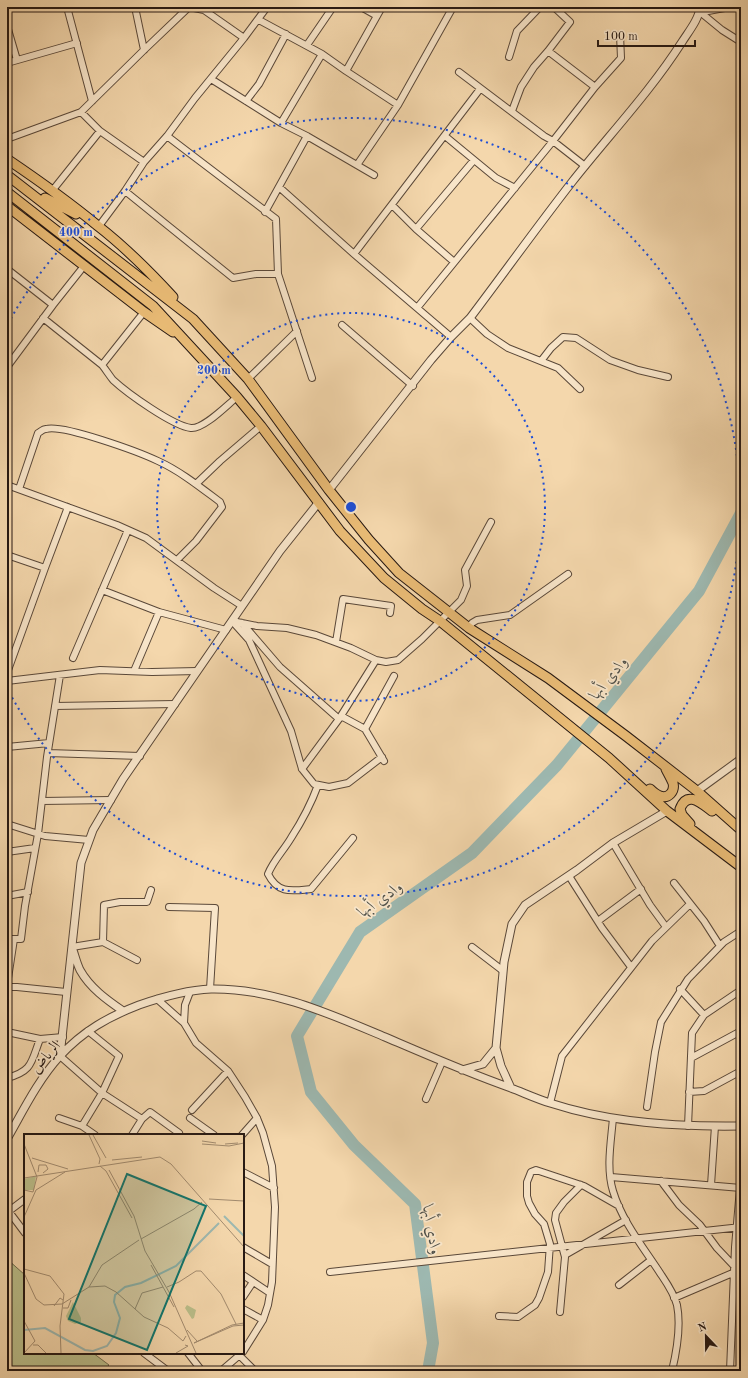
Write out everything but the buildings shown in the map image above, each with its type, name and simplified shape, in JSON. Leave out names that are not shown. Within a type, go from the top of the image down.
[{"type":"main road","points":[[7,159],[99,226],[156,279],[248,379],[329,490],[369,540],[399,573],[469,628],[548,678],[626,736],[697,791],[738,827]]},
{"type":"main road","points":[[7,175],[193,319]]},
{"type":"main road","points":[[22,186],[99,226]]},
{"type":"main road","points":[[9,193],[60,246]]},
{"type":"main road","points":[[9,193],[153,306],[187,341],[211,370],[237,397],[261,426],[340,531],[384,578],[422,609],[440,621],[609,758],[667,812],[741,867]]},
{"type":"main road","points":[[7,206],[144,312],[187,341]]},
{"type":"main road","points":[[628,775],[659,796],[664,797],[670,795],[673,790],[673,784],[666,767]]},
{"type":"main road","points":[[706,840],[682,815],[680,809],[682,803],[688,799],[694,799],[738,827]]},
{"type":"street","points":[[67,7],[92,101]]},
{"type":"street","points":[[135,7],[144,50]]},
{"type":"street","points":[[99,226],[144,162],[167,136],[259,20],[267,7]]},
{"type":"street","points":[[307,46],[333,7]]},
{"type":"street","points":[[361,7],[377,16]]},
{"type":"street","points":[[346,71],[382,7]]},
{"type":"street","points":[[357,166],[398,105],[453,7]]},
{"type":"street","points":[[509,57],[517,31],[540,7]]},
{"type":"street","points":[[512,111],[521,87],[534,67],[548,52],[570,22],[554,7]]},
{"type":"street","points":[[700,10],[727,7]]},
{"type":"street","points":[[7,139],[81,112],[189,8],[204,10],[244,38]]},
{"type":"street","points":[[700,10],[722,30],[741,42]]},
{"type":"street","points":[[329,490],[451,337],[470,318],[586,166],[637,103],[664,68],[693,24],[700,10]]},
{"type":"street","points":[[259,20],[322,54],[398,105]]},
{"type":"street","points":[[7,26],[17,60]]},
{"type":"street","points":[[246,101],[259,84],[286,34]]},
{"type":"street","points":[[416,308],[453,261],[515,188],[595,87],[621,58],[620,35]]},
{"type":"street","points":[[7,64],[77,43]]},
{"type":"street","points":[[548,52],[595,87]]},
{"type":"street","points":[[281,124],[322,54]]},
{"type":"street","points":[[459,72],[586,166]]},
{"type":"street","points":[[211,79],[281,124],[307,136],[357,166],[374,174]]},
{"type":"street","points":[[354,254],[480,89]]},
{"type":"street","points":[[81,112],[100,132],[144,162]]},
{"type":"street","points":[[52,191],[100,132]]},
{"type":"street","points":[[167,136],[276,219],[278,274],[312,378]]},
{"type":"street","points":[[265,212],[307,136]]},
{"type":"street","points":[[445,136],[496,178],[515,188]]},
{"type":"street","points":[[416,228],[474,160]]},
{"type":"street","points":[[280,187],[354,254],[451,337]]},
{"type":"street","points":[[125,191],[233,278],[256,274],[278,274]]},
{"type":"street","points":[[392,205],[453,261]]},
{"type":"street","points":[[7,367],[84,266]]},
{"type":"street","points":[[7,269],[53,305]]},
{"type":"street","points":[[102,365],[144,312]]},
{"type":"street","points":[[44,318],[102,365],[112,379],[133,397],[159,414],[178,423],[192,428],[204,424],[237,397]]},
{"type":"street","points":[[470,318],[487,334],[508,348],[558,368],[580,389]]},
{"type":"street","points":[[342,325],[412,386]]},
{"type":"street","points":[[248,379],[297,331]]},
{"type":"street","points":[[541,361],[550,348],[563,337],[576,338],[610,360],[638,370],[668,377]]},
{"type":"street","points":[[196,484],[261,426]]},
{"type":"street","points":[[19,489],[38,433],[45,429],[54,428],[116,444],[158,461],[196,484],[220,502],[222,507],[196,541],[177,560]]},
{"type":"street","points":[[7,485],[146,538],[214,588],[242,606]]},
{"type":"street","points":[[142,1119],[102,1093],[60,1056],[81,863],[92,830],[123,779],[280,551],[319,502]]},
{"type":"street","points":[[7,673],[44,568],[68,507]]},
{"type":"street","points":[[232,621],[256,626],[287,628],[316,635],[336,642],[376,660],[386,662],[398,660],[461,600],[467,586],[465,570],[491,522]]},
{"type":"street","points":[[73,658],[128,530]]},
{"type":"street","points":[[7,554],[44,568]]},
{"type":"street","points":[[469,628],[472,623],[477,620],[510,615],[568,574]]},
{"type":"street","points":[[102,590],[159,612],[226,630]]},
{"type":"street","points":[[336,642],[343,599],[391,606],[390,614]]},
{"type":"street","points":[[134,671],[159,612]]},
{"type":"street","points":[[232,621],[249,640],[285,715],[302,769],[314,784],[329,787],[348,783],[383,759],[365,729],[340,717],[280,667],[242,623]]},
{"type":"street","points":[[302,769],[340,717],[376,660]]},
{"type":"street","points":[[7,681],[100,670],[197,671]]},
{"type":"street","points":[[7,939],[21,939],[36,848],[49,743],[60,675]]},
{"type":"street","points":[[365,729],[394,676]]},
{"type":"street","points":[[55,706],[175,704]]},
{"type":"street","points":[[7,747],[49,743]]},
{"type":"street","points":[[48,753],[140,756]]},
{"type":"street","points":[[697,791],[741,759]]},
{"type":"street","points":[[318,785],[311,804],[291,838],[271,866],[268,874],[272,883],[282,889],[296,891],[311,889],[353,838]]},
{"type":"street","points":[[42,801],[111,800]]},
{"type":"street","points":[[511,1088],[501,1066],[496,1048],[502,970],[512,924],[525,905],[569,876],[613,843],[667,812]]},
{"type":"street","points":[[7,824],[45,836],[89,840]]},
{"type":"street","points":[[613,843],[666,928]]},
{"type":"street","points":[[7,852],[36,848]]},
{"type":"street","points":[[569,876],[598,921],[631,967]]},
{"type":"street","points":[[674,883],[704,921],[720,946]]},
{"type":"street","points":[[598,921],[641,889]]},
{"type":"street","points":[[102,942],[104,905],[120,902],[147,902],[151,890]]},
{"type":"street","points":[[7,896],[28,892]]},
{"type":"street","points":[[550,1103],[562,1056],[652,941],[690,904]]},
{"type":"street","points":[[169,907],[215,908],[210,989]]},
{"type":"street","points":[[647,1107],[655,1052],[662,1022],[680,989],[688,978],[720,946],[741,931]]},
{"type":"street","points":[[14,939],[7,986],[66,992]]},
{"type":"street","points":[[72,946],[102,942],[137,960]]},
{"type":"street","points":[[72,946],[80,970],[89,984],[106,1000],[123,1011]]},
{"type":"street","points":[[472,947],[502,970]]},
{"type":"street","name":"الرياض","points":[[8,1135],[44,1077],[60,1056],[88,1030],[123,1011],[157,999],[210,989],[231,990],[274,996],[301,1003],[442,1062],[550,1103],[613,1118],[646,1123],[688,1126],[741,1126]]},
{"type":"street","points":[[680,989],[704,1015]]},
{"type":"street","points":[[688,1126],[692,1033],[704,1015],[741,990]]},
{"type":"street","points":[[184,1023],[185,1005],[190,992]]},
{"type":"street","points":[[157,999],[184,1023],[196,1043],[228,1071],[257,1118],[263,1133],[272,1166],[276,1207],[270,1293],[263,1320],[244,1351]]},
{"type":"street","points":[[82,1126],[102,1093],[119,1056],[88,1030]]},
{"type":"street","points":[[691,1058],[741,1031]]},
{"type":"street","points":[[7,1032],[40,1039],[63,1037]]},
{"type":"street","points":[[7,1078],[24,1072],[29,1066],[40,1039]]},
{"type":"street","points":[[462,1070],[483,1064],[496,1048]]},
{"type":"street","points":[[426,1099],[442,1062]]},
{"type":"street","points":[[192,1110],[228,1071]]},
{"type":"street","points":[[689,1092],[704,1091],[741,1071]]},
{"type":"street","points":[[133,1134],[142,1119],[150,1112],[179,1133]]},
{"type":"street","points":[[59,1118],[82,1126],[94,1134]]},
{"type":"street","points":[[190,1118],[213,1134]]},
{"type":"street","points":[[243,1134],[257,1118]]},
{"type":"street","points":[[613,1118],[609,1159],[613,1190],[626,1220],[669,1288],[677,1304],[678,1322],[675,1357],[672,1371]]},
{"type":"street","points":[[711,1185],[715,1126]]},
{"type":"street","points":[[499,1316],[518,1317],[534,1305],[539,1298],[548,1272],[550,1244],[544,1224],[535,1214],[527,1196],[527,1182],[531,1172],[536,1170],[580,1185],[619,1206]]},
{"type":"street","points":[[244,1173],[274,1188]]},
{"type":"street","points":[[611,1177],[740,1188],[738,1247],[735,1270],[730,1371]]},
{"type":"street","points":[[661,1181],[679,1205],[700,1225],[735,1270]]},
{"type":"street","points":[[560,1312],[564,1255],[555,1220],[556,1213],[580,1185]]},
{"type":"street","points":[[24,1200],[8,1210],[24,1232]]},
{"type":"street","points":[[564,1255],[626,1220]]},
{"type":"street","points":[[330,1272],[741,1227]]},
{"type":"street","points":[[244,1248],[272,1264]]},
{"type":"street","points":[[619,1285],[651,1260]]},
{"type":"street","points":[[674,1298],[735,1270]]},
{"type":"street","points":[[244,1277],[270,1293]]},
{"type":"street","points":[[244,1296],[253,1282]]},
{"type":"street","points":[[734,1301],[741,1301]]},
{"type":"street","points":[[244,1310],[263,1320]]},
{"type":"street","points":[[145,1354],[168,1371]]},
{"type":"street","points":[[189,1354],[202,1371]]},
{"type":"street","points":[[221,1371],[242,1354],[255,1371]]},
{"type":"green space","points":[[7,1259],[24,1274],[24,1354],[94,1354],[109,1365],[103,1371],[7,1371]]},
{"type":"waterway","name":"وادي أبها","points":[[428,1371],[433,1343],[415,1204],[354,1145],[311,1092],[297,1036],[360,932],[472,853],[557,765],[699,591],[741,513]]}]
